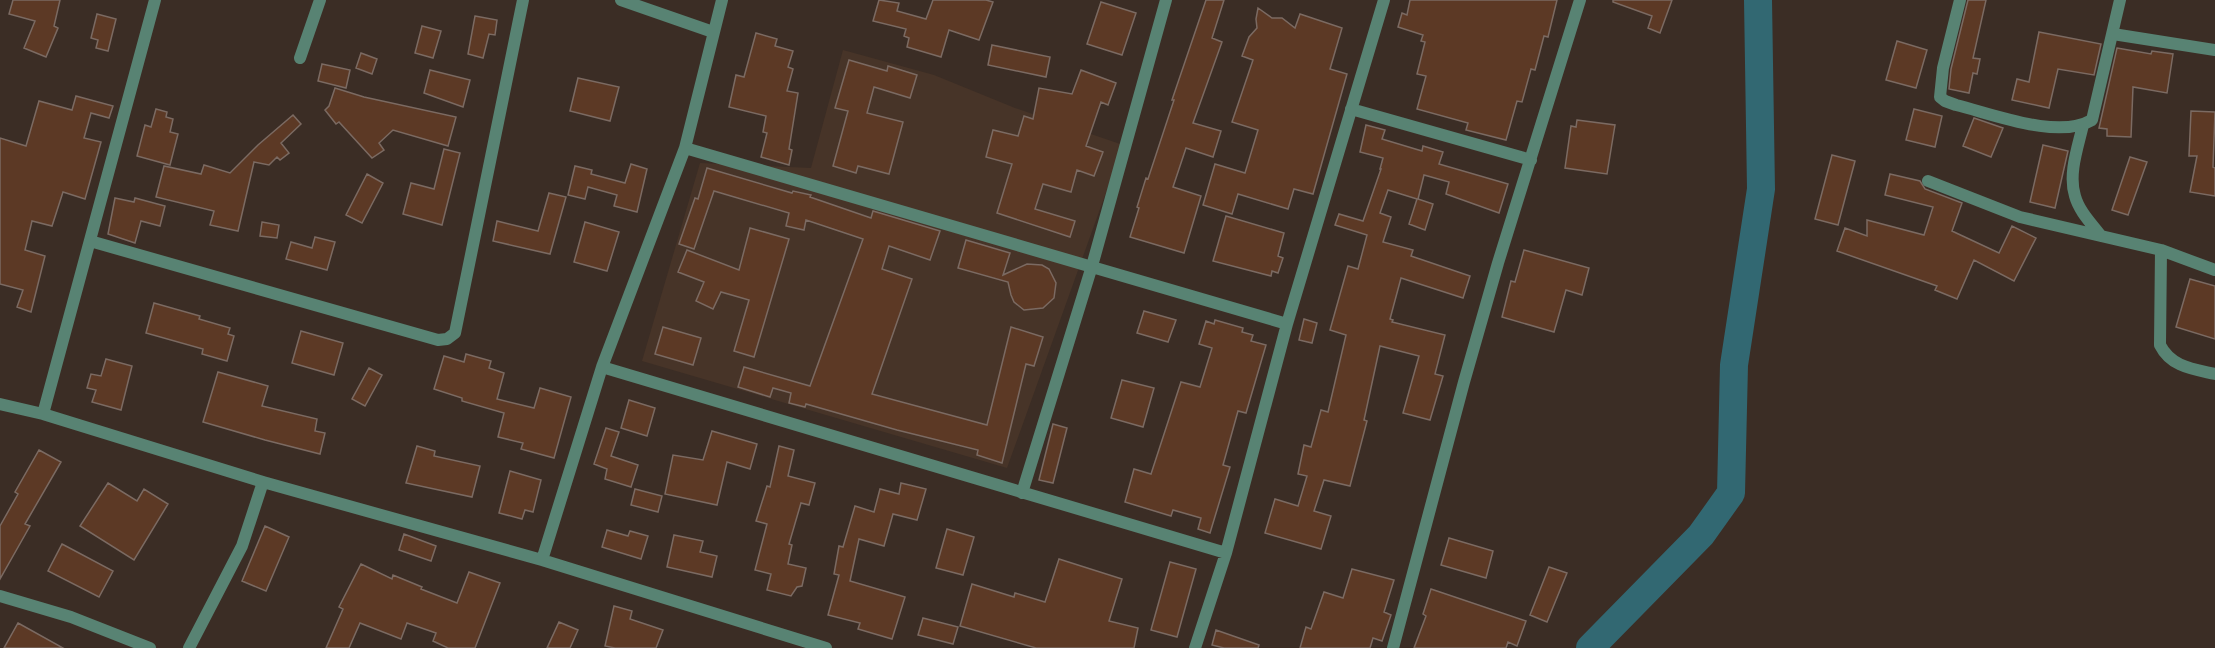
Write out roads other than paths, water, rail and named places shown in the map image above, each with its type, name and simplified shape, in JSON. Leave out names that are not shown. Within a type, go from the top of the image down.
[{"type":"street","points":[[43,414],[155,0]]},
{"type":"street","points":[[300,58],[320,0]]},
{"type":"street","points":[[90,241],[438,340],[447,339],[455,333],[523,0]]},
{"type":"street","points":[[621,0],[713,32]]},
{"type":"street","points":[[542,560],[602,367],[685,148],[722,0]]},
{"type":"street","points":[[1022,493],[1092,266],[1166,0]]},
{"type":"street","points":[[1195,648],[1226,553],[1287,324],[1384,0]]},
{"type":"street","points":[[1393,648],[1497,263],[1580,0]]},
{"type":"street","points":[[1960,0],[1940,88],[1940,97],[1944,101],[2036,125],[2067,128],[2083,125],[2092,120],[2113,34],[2115,2]]},
{"type":"street","points":[[2113,34],[2215,50]]},
{"type":"street","points":[[1351,109],[1531,160]]},
{"type":"street","points":[[2083,125],[2072,180],[2073,189],[2084,215],[2101,236]]},
{"type":"street","points":[[685,148],[1287,324]]},
{"type":"street","points":[[1928,181],[2020,216],[2161,250],[2215,270]]},
{"type":"street","points":[[2161,250],[2160,345],[2165,356],[2181,366],[2215,375]]},
{"type":"street","points":[[602,367],[1226,553]]},
{"type":"street","points":[[0,404],[43,414],[263,482],[542,560],[792,643],[826,648]]},
{"type":"street","points":[[189,648],[242,546],[263,482]]},
{"type":"street","points":[[0,597],[71,617],[150,648]]},
{"type":"waterway","points":[[1590,648],[1701,535],[1731,493],[1734,365],[1761,189],[1758,0]]}]
